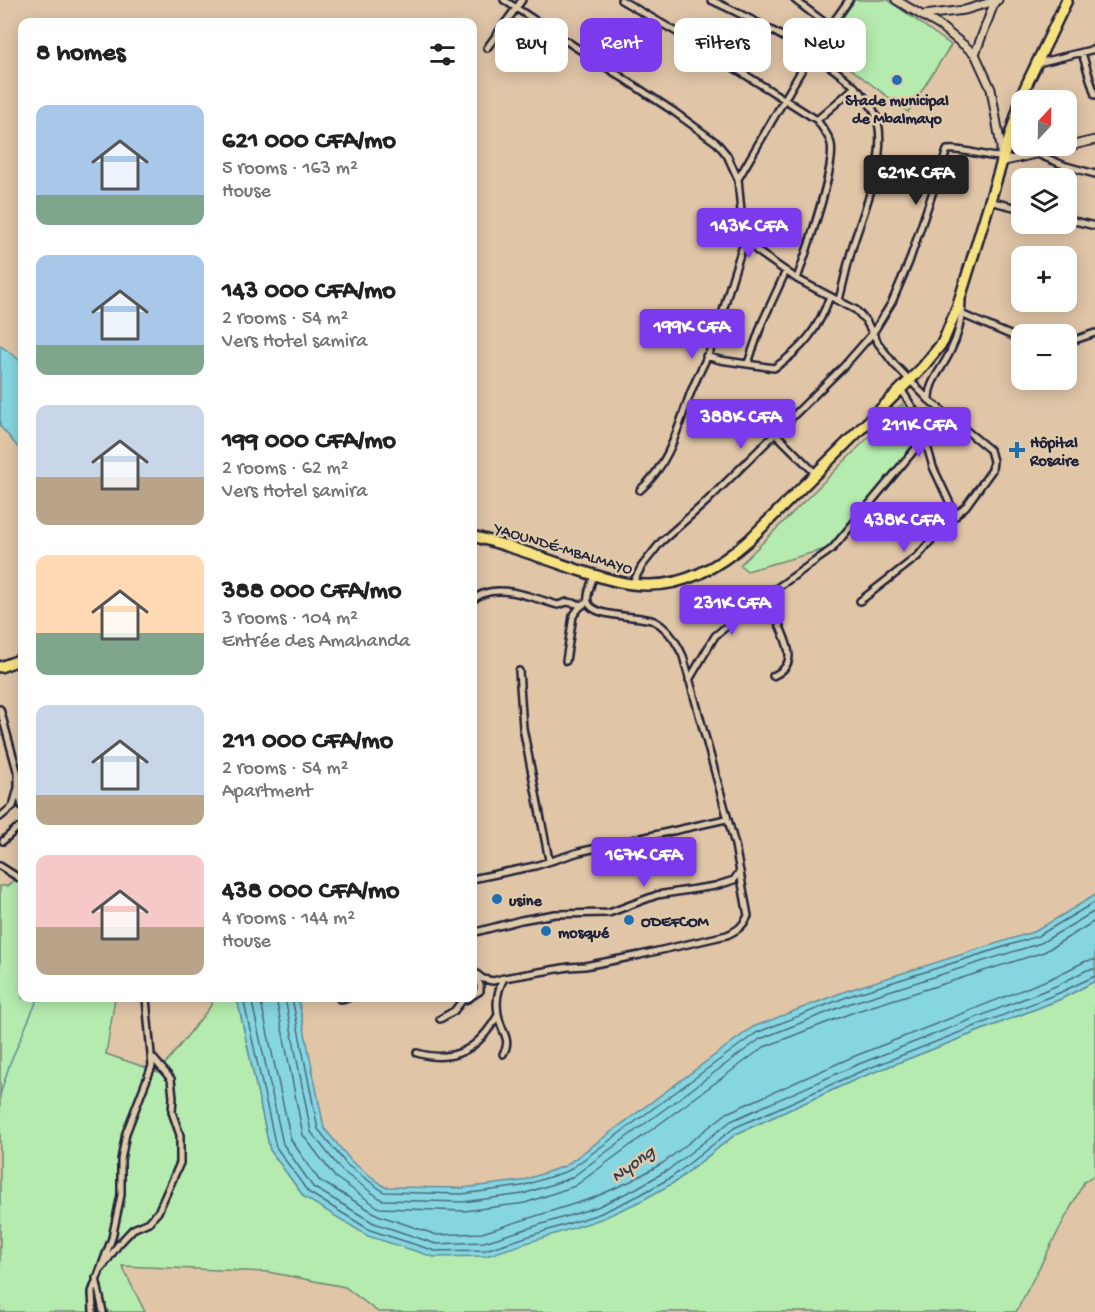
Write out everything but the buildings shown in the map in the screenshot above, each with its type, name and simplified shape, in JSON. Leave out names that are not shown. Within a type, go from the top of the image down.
[{"type":"highway","name":"YAOUNDÉ-MBALMAYO","points":[[477,538],[594,575],[632,584],[649,585],[673,582],[700,574],[718,565],[748,540],[910,380],[943,342],[957,308],[1024,90],[1067,0]]},
{"type":"highway","points":[[0,667],[18,660]]},
{"type":"street","points":[[504,0],[699,128],[723,149],[738,179],[740,208],[747,236],[757,251],[797,279],[856,310],[866,321],[886,356],[928,400],[990,450],[993,461],[992,470],[966,506],[945,525],[918,556],[860,601]]},
{"type":"street","points":[[487,48],[522,0]]},
{"type":"street","points":[[621,0],[817,120],[829,138],[832,152],[827,178],[797,279]]},
{"type":"street","points":[[711,0],[783,38]]},
{"type":"street","points":[[795,0],[819,18]]},
{"type":"street","points":[[835,18],[849,0]]},
{"type":"street","points":[[896,0],[922,14],[975,54],[991,89],[997,117],[1001,159]]},
{"type":"street","points":[[922,14],[965,10],[997,1]]},
{"type":"street","points":[[975,54],[997,1]]},
{"type":"street","points":[[1037,63],[1095,49]]},
{"type":"street","points":[[1082,53],[1095,95]]},
{"type":"street","points":[[738,179],[800,72]]},
{"type":"street","points":[[838,72],[855,87],[878,120],[880,138],[875,170],[839,300]]},
{"type":"street","points":[[817,120],[855,87]]},
{"type":"street","points":[[1077,144],[1095,140]]},
{"type":"street","points":[[632,584],[642,566],[661,542],[706,502],[844,366],[873,333],[892,302],[909,262],[945,153],[951,149],[1001,159],[1023,156]]},
{"type":"street","points":[[1042,156],[1095,174]]},
{"type":"street","points":[[989,201],[1011,206]]},
{"type":"street","points":[[1077,222],[1095,226]]},
{"type":"street","points":[[640,490],[653,477],[671,448],[714,339],[737,260],[747,236]]},
{"type":"street","points":[[748,363],[762,323],[786,271]]},
{"type":"street","points":[[928,400],[934,380],[956,338],[963,286]]},
{"type":"street","points":[[706,356],[774,368],[805,342],[817,328],[830,296]]},
{"type":"street","points":[[961,314],[1011,335]]},
{"type":"street","points":[[1077,339],[1095,333]]},
{"type":"street","points":[[901,389],[919,418],[933,467],[956,516]]},
{"type":"street","points":[[775,433],[816,474]]},
{"type":"street","points":[[689,680],[715,636],[746,610],[832,549],[926,436]]},
{"type":"street","points":[[566,661],[573,616],[588,600],[594,575]]},
{"type":"street","points":[[477,597],[497,590],[558,605],[567,602],[583,605]]},
{"type":"street","points":[[772,676],[780,673],[789,656],[785,638],[771,603],[775,591]]},
{"type":"street","points":[[477,975],[488,981],[640,955],[733,932],[744,924],[748,916],[735,845],[678,645],[661,626],[646,618],[599,612],[591,607],[588,600]]},
{"type":"street","points":[[519,671],[523,728],[549,860]]},
{"type":"street","points":[[0,709],[18,768]]},
{"type":"street","points":[[0,817],[13,806],[18,788]]},
{"type":"street","points":[[477,878],[726,819]]},
{"type":"street","points":[[3,841],[18,829]]},
{"type":"street","points":[[0,866],[18,877]]},
{"type":"street","points":[[477,932],[555,914],[609,913],[657,895],[715,886],[734,880],[740,871]]},
{"type":"street","points":[[503,1054],[507,1046],[507,1039],[498,1015],[498,998],[504,978]]},
{"type":"street","points":[[477,979],[480,985],[480,991],[477,993]]},
{"type":"street","points":[[93,1312],[92,1293],[112,1238],[121,1195],[121,1160],[126,1133],[153,1066],[146,1002]]},
{"type":"street","points":[[440,1020],[454,1011],[461,1002]]},
{"type":"street","points":[[417,1053],[442,1058],[464,1052],[483,1038],[498,1015]]},
{"type":"street","points":[[103,1312],[96,1277],[118,1245],[133,1229],[149,1222],[158,1212],[180,1163],[180,1135],[172,1112],[171,1079],[153,1058]]},
{"type":"green space","name":"Stade municipal de Mbalmayo","points":[[855,0],[888,0],[951,45],[908,112],[855,72],[866,72],[866,18],[842,18]]},
{"type":"green space","points":[[902,404],[919,447],[829,548],[747,571],[740,565]]},
{"type":"green space","points":[[18,875],[18,1002],[114,1002],[106,1054],[159,1072],[212,1002],[238,1002],[270,1150],[304,1197],[675,1182],[736,1134],[859,1078],[1061,999],[1095,981],[1095,1174],[1084,1182],[1016,1312],[378,1312],[345,1287],[268,1272],[122,1266],[145,1312],[0,1312],[0,886],[8,886]]},
{"type":"water","points":[[0,345],[18,359],[18,447],[0,426]]},
{"type":"water","name":"Nyong","points":[[1095,895],[1095,981],[1061,999],[859,1078],[736,1134],[675,1182],[641,1201],[601,1219],[486,1256],[434,1257],[368,1236],[304,1197],[270,1150],[238,1002],[299,1002],[324,1128],[352,1162],[385,1187],[462,1188],[521,1181],[565,1166],[753,1027],[846,991],[1036,931]]},
{"type":"waterway","points":[[0,1095],[10,1063],[36,1002]]},
{"type":"place","name":"Stade municipal de Mbalmayo","points":[[897,80]]},
{"type":"place","name":"Hôpital Rosaire","points":[[1017,450]]},
{"type":"place","name":"usine","points":[[497,899]]},
{"type":"place","name":"ODEFCOM","points":[[629,920]]},
{"type":"place","name":"mosqué","points":[[546,931]]}]
